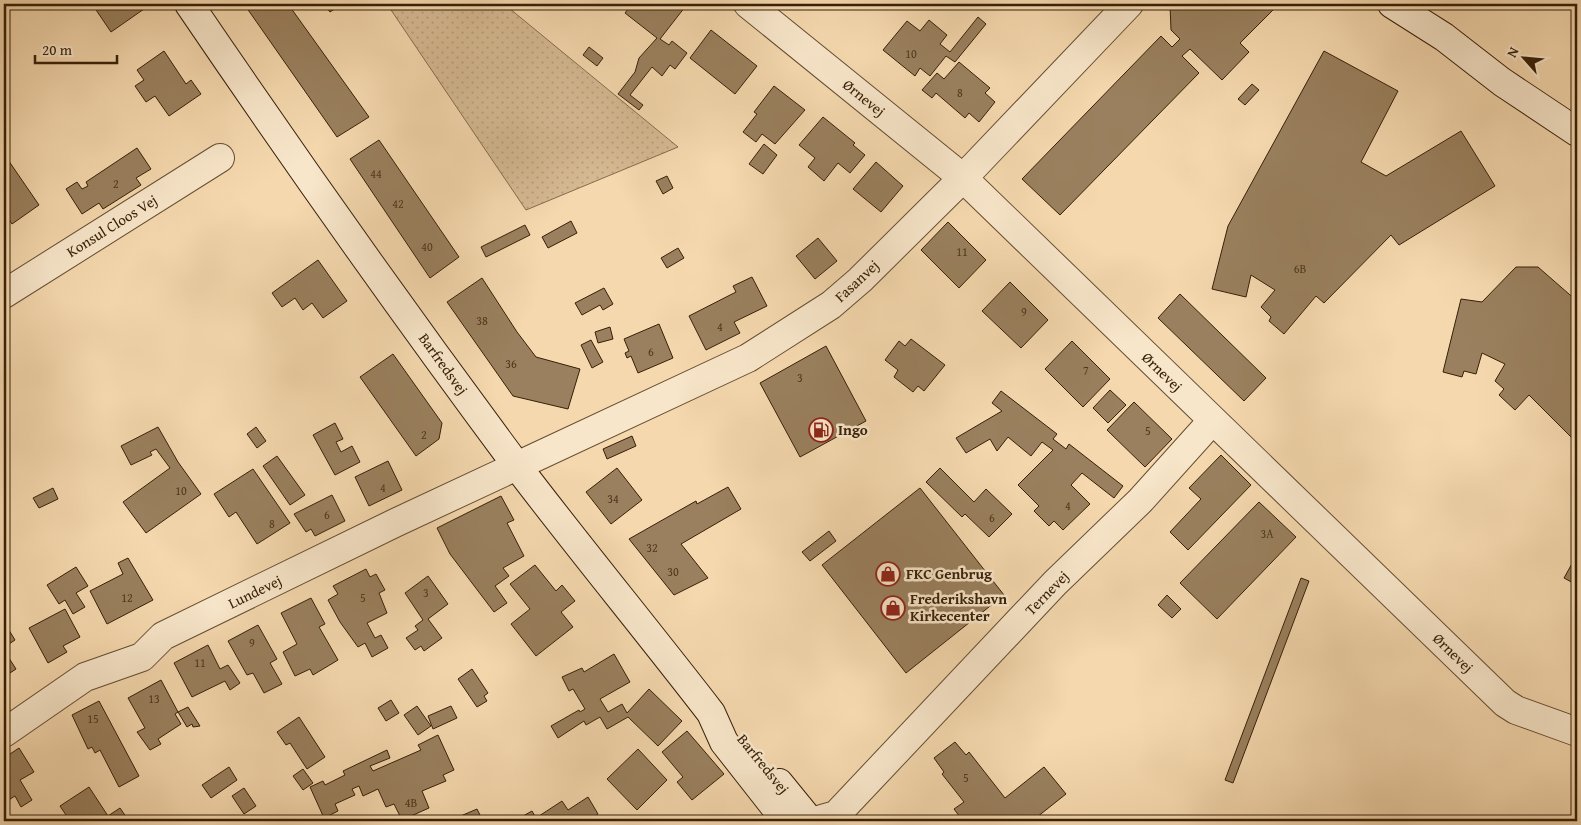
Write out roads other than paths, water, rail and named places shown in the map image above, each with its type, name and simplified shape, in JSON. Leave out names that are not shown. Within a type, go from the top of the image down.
[{"type":"street","name":"Barfredsvej","points":[[189,4],[321,196],[518,466],[711,713],[724,742],[786,821]]},
{"type":"street","name":"Ørnevej","points":[[748,4],[963,178],[1504,703],[1516,710],[1577,732]]},
{"type":"street","name":"Fasanvej","points":[[518,466],[748,358],[831,305],[860,280],[963,178],[1129,4]]},
{"type":"street","points":[[1392,4],[1444,37],[1502,82],[1577,132]]},
{"type":"street","points":[[1414,4],[1444,37]]},
{"type":"street","name":"Konsul Cloos Vej","points":[[5,289],[220,158]]},
{"type":"street","name":"Ternevej","points":[[815,821],[836,815],[1055,584],[1140,501],[1212,421]]},
{"type":"street","name":"Lundevej","points":[[4,733],[85,677],[142,657],[163,636],[518,466]]},
{"type":"street","name":"Barfredsvej","points":[[711,713],[738,731],[810,821]]},
{"type":"place","name":"Ingo","points":[[821,430]]},
{"type":"place","name":"FKC Genbrug","points":[[888,574]]},
{"type":"place","name":"Frederikshavn Kirkecenter","points":[[893,608]]}]
